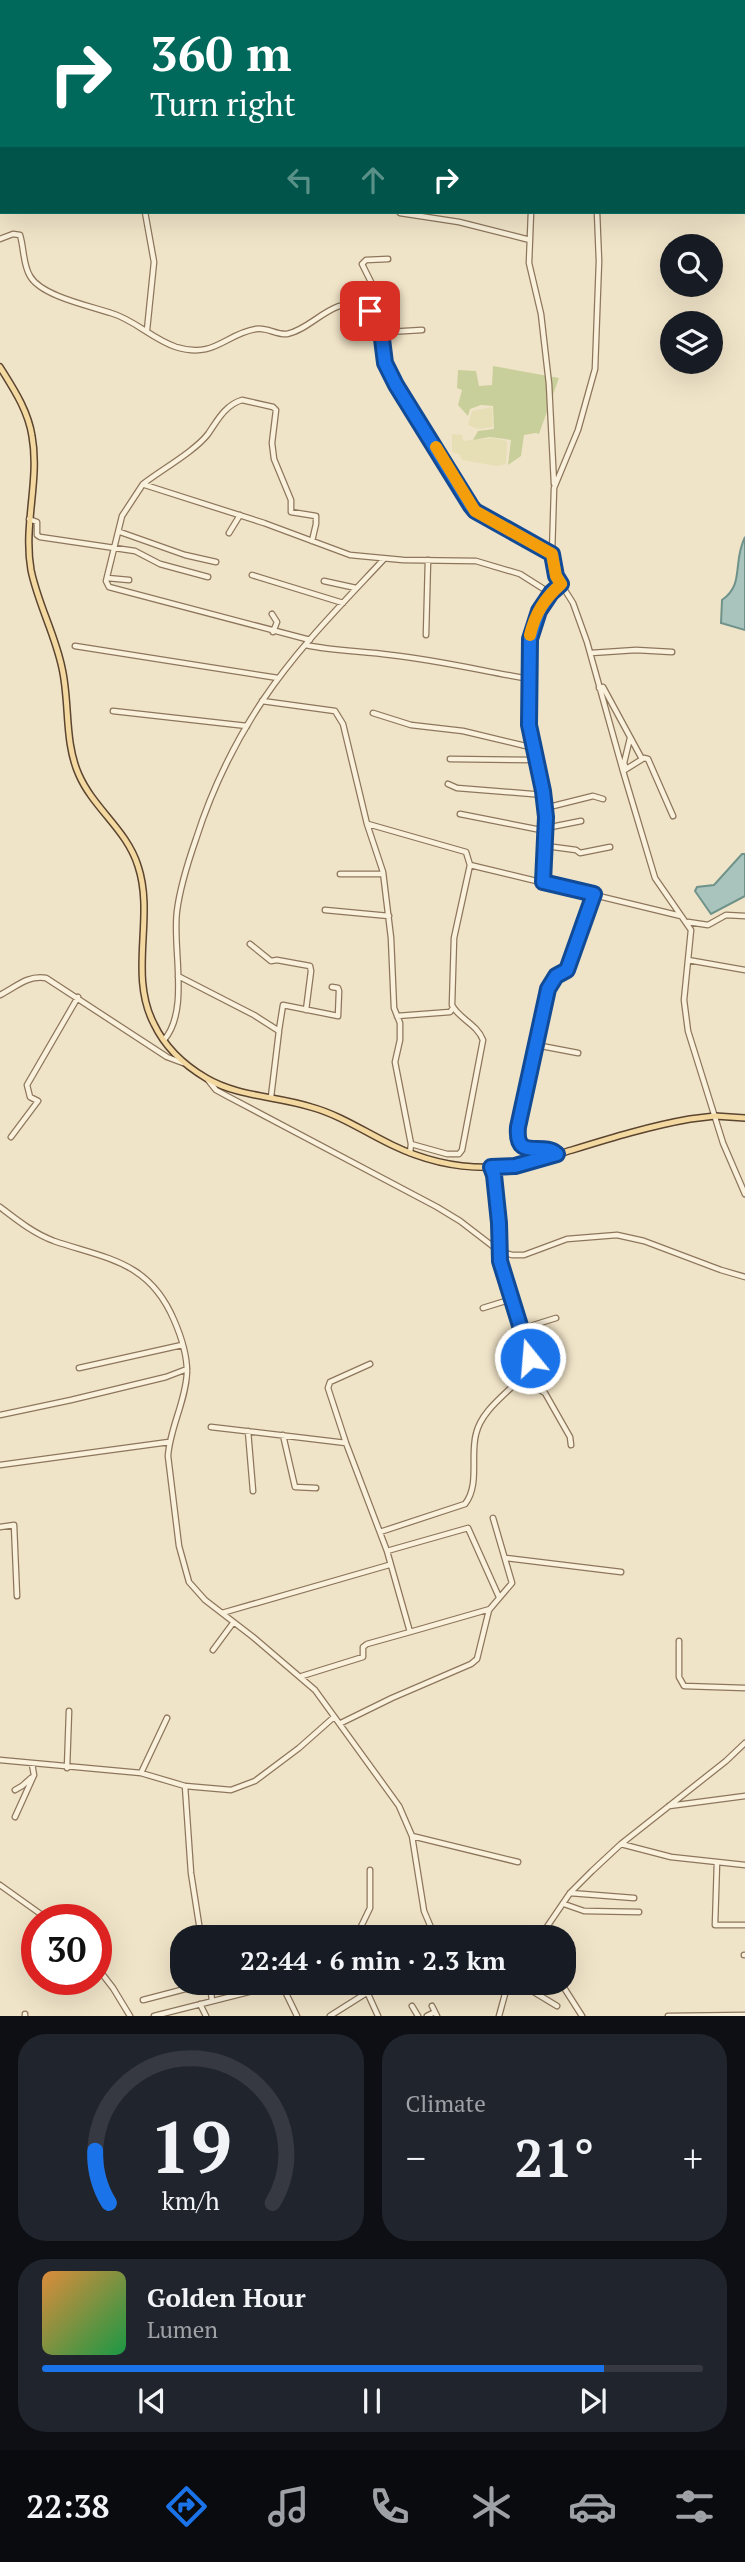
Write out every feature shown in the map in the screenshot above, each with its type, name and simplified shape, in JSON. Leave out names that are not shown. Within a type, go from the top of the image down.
[{"type":"main road","points":[[0,367],[25,410],[32,436],[34,464],[28,519],[32,571],[62,669],[74,759],[88,790],[125,838],[139,867],[144,898],[143,991],[152,1021],[163,1041],[184,1063],[208,1080],[229,1088],[325,1111],[410,1153],[438,1163],[515,1166],[663,1124],[715,1116],[745,1118]]},
{"type":"street","points":[[145,214],[153,262],[147,330]]},
{"type":"street","points":[[400,214],[459,222],[530,240]]},
{"type":"street","points":[[531,214],[529,263],[541,314],[549,384],[554,488],[552,554],[556,576],[573,603],[591,653],[655,878],[691,930],[685,1014],[723,1143],[745,1194]]},
{"type":"street","points":[[554,488],[578,430],[595,369],[599,261],[597,214]]},
{"type":"street","points":[[0,239],[13,234],[20,235],[30,277],[42,289],[119,315],[170,345],[197,350],[212,348],[259,328],[280,334],[290,333],[334,308],[364,307],[374,319],[382,339],[385,363],[396,385],[471,506],[475,511],[552,554]]},
{"type":"street","points":[[364,307],[373,295],[374,288],[362,264],[366,260],[388,259]]},
{"type":"street","points":[[382,339],[388,332],[422,330]]},
{"type":"street","points":[[310,640],[106,584],[124,512],[144,484],[203,439],[215,421],[237,401],[273,407],[277,413],[272,443],[275,466],[291,500],[291,512],[316,516],[312,541]]},
{"type":"street","points":[[144,484],[351,555],[384,559],[476,561],[520,574],[551,593]]},
{"type":"street","points":[[229,533],[240,515]]},
{"type":"street","points":[[28,519],[37,522],[37,535],[40,537],[135,551],[160,564],[208,577]]},
{"type":"street","points":[[120,532],[184,555],[216,562]]},
{"type":"street","points":[[163,1041],[173,1026],[178,976],[177,912],[184,877],[209,804],[262,701],[310,640],[384,559]]},
{"type":"street","points":[[426,635],[428,560]]},
{"type":"street","points":[[252,575],[343,603]]},
{"type":"street","points":[[107,578],[129,580]]},
{"type":"street","points":[[324,581],[357,589]]},
{"type":"street","points":[[543,882],[545,808],[529,725],[530,639],[539,611],[561,584]]},
{"type":"street","points":[[272,614],[277,622],[274,632]]},
{"type":"street","points":[[75,646],[279,678]]},
{"type":"street","points":[[306,646],[390,654],[528,679]]},
{"type":"street","points":[[591,653],[636,650],[672,652]]},
{"type":"street","points":[[599,688],[603,687],[642,759]]},
{"type":"street","points":[[262,701],[329,710],[339,714],[343,724],[367,824],[383,874],[394,1008],[400,1023],[400,1040],[395,1062],[411,1144],[410,1153]]},
{"type":"street","points":[[113,711],[247,726]]},
{"type":"street","points":[[373,713],[411,725],[463,731],[534,748]]},
{"type":"street","points":[[624,770],[631,737]]},
{"type":"street","points":[[450,759],[537,760]]},
{"type":"street","points":[[624,770],[642,759],[648,759],[673,816]]},
{"type":"street","points":[[448,784],[457,788],[544,795]]},
{"type":"street","points":[[545,808],[597,795],[603,799]]},
{"type":"street","points":[[460,814],[546,829],[581,821]]},
{"type":"street","points":[[367,824],[466,852],[470,865],[454,938],[453,1007],[450,1012],[397,1016]]},
{"type":"street","points":[[546,846],[576,850],[580,853],[610,847]]},
{"type":"street","points":[[470,865],[682,916]]},
{"type":"street","points":[[340,874],[383,874]]},
{"type":"street","points":[[557,1154],[549,1149],[528,1150],[518,1140],[525,1092],[550,985],[556,976],[567,970],[594,894]]},
{"type":"street","points":[[325,910],[388,916]]},
{"type":"street","points":[[687,922],[708,925],[726,915],[745,916]]},
{"type":"street","points":[[250,944],[271,961],[311,968],[306,1010]]},
{"type":"street","points":[[688,960],[745,970]]},
{"type":"street","points":[[0,995],[26,979],[37,976],[58,984],[167,1057],[184,1063]]},
{"type":"street","points":[[178,976],[279,1031]]},
{"type":"street","points":[[271,1097],[283,1005],[338,1016],[339,990],[332,987]]},
{"type":"street","points":[[11,1136],[38,1101],[30,1097],[27,1085],[78,997]]},
{"type":"street","points":[[411,1144],[447,1154],[459,1154],[462,1150],[483,1040],[480,1032],[453,1007]]},
{"type":"street","points":[[536,1045],[578,1053]]},
{"type":"street","points":[[208,1080],[216,1090],[437,1207],[499,1251],[521,1256],[559,1241],[586,1236],[617,1235],[644,1241],[745,1277]]},
{"type":"street","points":[[491,1167],[499,1223],[499,1251],[530,1358]]},
{"type":"street","points":[[0,1207],[32,1231],[55,1241],[113,1258],[148,1280],[171,1313],[187,1369],[182,1401],[169,1442],[169,1469],[184,1567],[189,1582],[197,1593],[301,1676],[341,1723],[399,1806],[412,1836],[424,1911],[430,1925]]},
{"type":"street","points":[[483,1308],[513,1299]]},
{"type":"street","points":[[521,1329],[556,1318]]},
{"type":"street","points":[[79,1368],[182,1345]]},
{"type":"street","points":[[370,1364],[328,1385],[346,1443],[387,1551],[410,1632]]},
{"type":"street","points":[[0,1415],[166,1377],[187,1369]]},
{"type":"street","points":[[380,1532],[465,1504],[473,1489],[474,1445],[479,1425],[486,1414],[521,1378],[545,1393],[570,1437],[571,1445]]},
{"type":"street","points":[[211,1427],[346,1443]]},
{"type":"street","points":[[248,1432],[253,1492]]},
{"type":"street","points":[[284,1435],[295,1487],[316,1488]]},
{"type":"street","points":[[0,1465],[169,1442]]},
{"type":"street","points":[[341,1723],[478,1658],[489,1609],[513,1582],[493,1518]]},
{"type":"street","points":[[0,1527],[14,1525],[17,1596]]},
{"type":"street","points":[[387,1551],[468,1528],[499,1597]]},
{"type":"street","points":[[506,1558],[621,1572]]},
{"type":"street","points":[[221,1613],[389,1564]]},
{"type":"street","points":[[301,1676],[363,1657],[365,1645],[489,1609]]},
{"type":"street","points":[[213,1650],[233,1623]]},
{"type":"street","points":[[679,1641],[679,1677],[684,1686],[745,1688]]},
{"type":"street","points":[[67,1768],[69,1711]]},
{"type":"street","points":[[0,1760],[141,1773],[185,1786],[226,1790],[247,1786],[299,1748],[334,1717]]},
{"type":"street","points":[[141,1773],[167,1718]]},
{"type":"street","points":[[549,1925],[570,1893],[621,1843],[745,1742]]},
{"type":"street","points":[[740,1748],[745,1756]]},
{"type":"street","points":[[15,1817],[34,1771],[32,1764]]},
{"type":"street","points":[[15,1790],[27,1783],[34,1771]]},
{"type":"street","points":[[185,1786],[191,1873],[199,1925]]},
{"type":"street","points":[[669,1806],[745,1797]]},
{"type":"street","points":[[412,1836],[518,1863]]},
{"type":"street","points":[[621,1843],[671,1857],[745,1865]]},
{"type":"street","points":[[717,1862],[715,1925],[745,1925]]},
{"type":"street","points":[[362,1925],[370,1908],[370,1870]]},
{"type":"street","points":[[0,1885],[27,1904]]},
{"type":"street","points":[[570,1893],[634,1898]]},
{"type":"street","points":[[564,1904],[584,1911],[639,1912]]},
{"type":"street","points":[[112,1987],[130,2016]]},
{"type":"street","points":[[143,2000],[170,1993]]},
{"type":"street","points":[[211,1995],[212,2001]]},
{"type":"street","points":[[153,2016],[235,1995]]},
{"type":"street","points":[[287,1995],[297,2016]]},
{"type":"street","points":[[330,2016],[339,2014],[364,1995]]},
{"type":"street","points":[[369,1995],[378,2016]]},
{"type":"street","points":[[499,2016],[505,1995]]},
{"type":"street","points":[[539,1995],[557,2006]]},
{"type":"street","points":[[569,1995],[582,2016]]},
{"type":"street","points":[[200,2004],[205,2016]]},
{"type":"street","points":[[412,2006],[418,2016]]},
{"type":"street","points":[[428,2016],[436,2014],[432,2006]]},
{"type":"street","points":[[668,2016],[745,2015]]},
{"type":"shaded area","points":[[492,407],[493,427],[478,429],[468,425],[472,411]]},
{"type":"shaded area","points":[[452,434],[462,435],[463,441],[492,438],[507,441],[506,464],[497,466],[462,460],[459,454],[452,452]]},
{"type":"green space","points":[[493,366],[559,378],[539,434],[524,435],[521,456],[508,465],[511,440],[490,437],[473,440],[478,431],[494,429],[493,406],[481,405],[470,409],[468,416],[458,405],[462,390],[457,388],[458,370],[476,371],[479,386],[492,385]]},
{"type":"water","points":[[745,537],[745,630],[721,623],[722,600],[729,594],[736,580]]},
{"type":"water","points":[[742,854],[745,854],[745,896],[711,914],[695,891],[697,887],[714,885]]},
{"type":"slow traffic","points":[[436,447],[475,511],[552,554],[556,576],[561,584],[551,593],[535,617],[530,635]]},
{"type":"route","points":[[370,311],[382,339],[385,363],[396,385],[471,506],[475,511],[552,554],[556,576],[561,584],[551,593],[535,617],[530,639],[529,725],[546,817],[543,882],[594,894],[567,970],[552,980],[548,989],[518,1127],[518,1140],[528,1150],[549,1149],[557,1154],[515,1166],[491,1167],[499,1223],[500,1261],[530,1358]]}]
